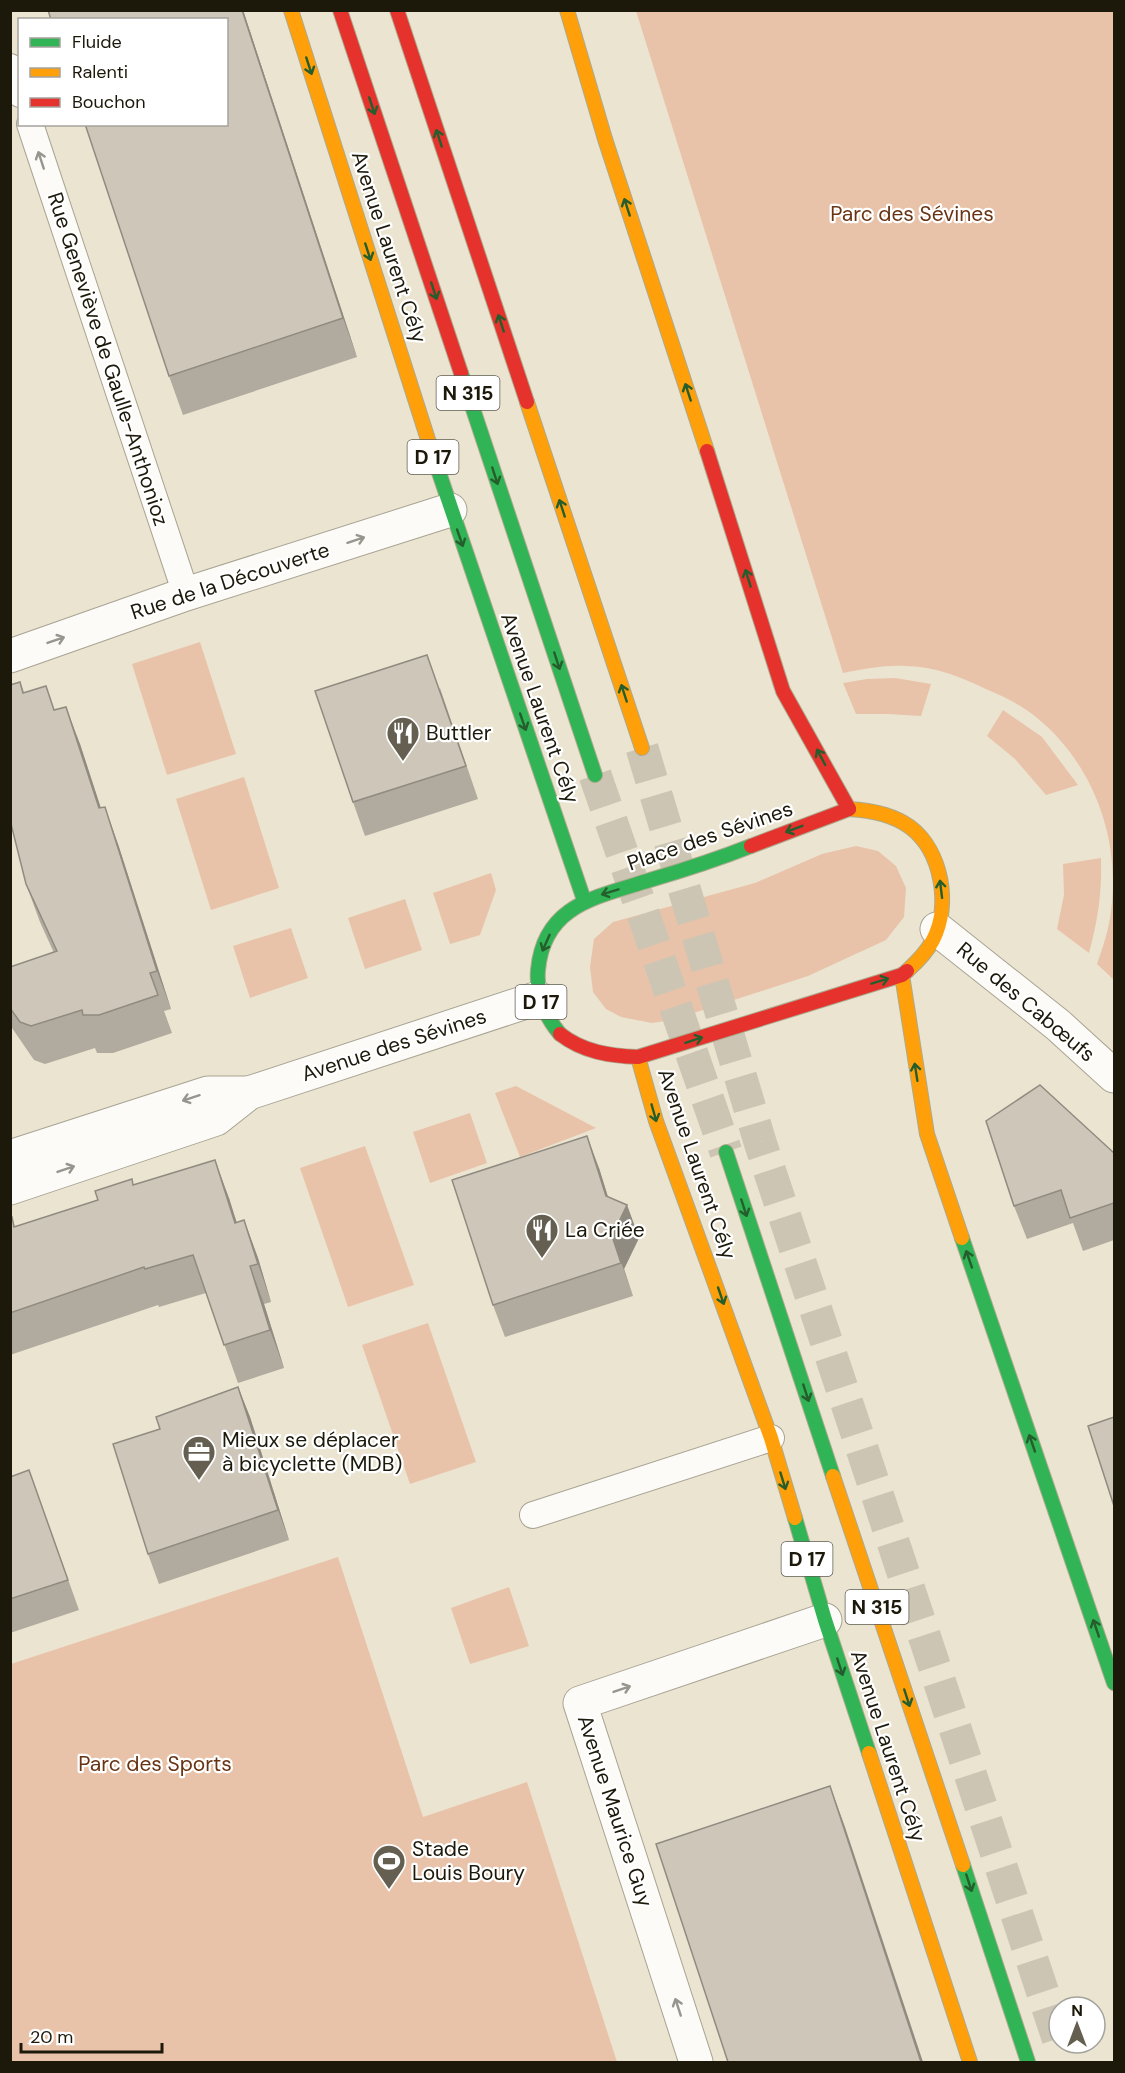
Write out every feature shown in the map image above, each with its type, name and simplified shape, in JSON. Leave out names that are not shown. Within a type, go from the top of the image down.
[{"type":"main road","name":"Avenue Laurent Cély","points":[[291,10],[450,510],[584,900],[563,916],[549,935],[536,972],[538,998],[548,1019],[562,1036],[582,1048],[609,1056],[638,1056],[656,1121],[771,1438],[825,1620],[970,2062]]},
{"type":"main road","name":"N 315","points":[[340,10],[595,775]]},
{"type":"main road","name":"N 315","points":[[397,10],[642,748]]},
{"type":"main road","points":[[567,10],[605,139],[744,563],[783,691],[849,809],[868,809],[895,818],[917,833],[932,854],[940,880],[943,903],[938,929],[930,947],[918,963],[902,975],[638,1056]]},
{"type":"main road","name":"Place des Sévines","points":[[584,900],[717,858],[849,809]]},
{"type":"main road","points":[[902,975],[927,1134],[1114,1683]]},
{"type":"main road","name":"N 315","points":[[726,1152],[1028,2062]]},
{"type":"street","name":"Rue de la Découverte","points":[[10,656],[186,594],[450,510]]},
{"type":"street","name":"Rue des Cabœufs","points":[[938,929],[1058,1025],[1114,1076]]},
{"type":"street","name":"Avenue des Sévines","points":[[10,1188],[216,1119],[249,1094],[538,998]]},
{"type":"street","name":"Avenue des Sévines","points":[[10,1157],[208,1093],[249,1094]]},
{"type":"street","name":"Avenue Maurice Guy","points":[[696,2062],[580,1703],[825,1620]]},
{"type":"lane","points":[[10,67],[18,89]]},
{"type":"lane","name":"Rue Geneviève de Gaulle-Anthonioz","points":[[31,126],[186,594]]},
{"type":"lane","points":[[533,1515],[771,1438]]},
{"type":"green space","name":"Parc des Sévines","points":[[636,11],[1114,11],[1114,980],[1097,964],[1104,945],[1111,911],[1112,857],[1107,830],[1099,804],[1087,780],[1073,757],[1056,736],[1036,717],[1007,698],[978,685],[928,668],[898,666],[843,673]]},
{"type":"green space","points":[[200,642],[236,754],[167,775],[132,664]]},
{"type":"green space","points":[[895,678],[931,684],[921,716],[856,714],[843,683]]},
{"type":"green space","points":[[1003,710],[1042,737],[1078,785],[1046,795],[1015,759],[987,736]]},
{"type":"green space","points":[[244,777],[279,888],[211,910],[176,799]]},
{"type":"green space","points":[[856,846],[878,851],[896,866],[906,888],[904,917],[886,940],[808,976],[672,1020],[652,1023],[621,1017],[606,1009],[593,992],[590,967],[594,939],[613,922],[755,883],[822,854]]},
{"type":"green space","points":[[1101,858],[1099,906],[1089,953],[1057,929],[1064,895],[1063,864]]},
{"type":"green space","points":[[491,873],[496,890],[480,935],[450,944],[433,893]]},
{"type":"green space","points":[[405,899],[422,950],[365,969],[348,918]]},
{"type":"green space","points":[[291,928],[308,978],[250,998],[233,946]]},
{"type":"green space","points":[[516,1086],[596,1128],[520,1157],[495,1093]]},
{"type":"green space","points":[[470,1113],[487,1163],[430,1183],[413,1132]]},
{"type":"green space","points":[[365,1146],[414,1285],[348,1307],[300,1168]]},
{"type":"green space","points":[[428,1323],[476,1462],[410,1484],[362,1345]]},
{"type":"green space","name":"Parc des Sports","points":[[338,1557],[423,1817],[527,1782],[617,2062],[11,2062],[11,1664]]},
{"type":"green space","points":[[509,1587],[529,1646],[470,1664],[451,1608]]},
{"type":"building","points":[[48,10],[242,10],[343,318],[169,376],[86,126],[228,126],[228,18],[50,18]]},
{"type":"building","name":"Buttler","points":[[427,655],[466,766],[353,802],[315,691]]},
{"type":"building","points":[[20,682],[23,693],[46,686],[54,710],[66,707],[99,808],[105,807],[157,971],[150,973],[158,995],[99,1015],[83,1015],[82,1010],[31,1026],[20,1022],[10,1008],[10,967],[57,951],[26,884],[10,820],[10,685]]},
{"type":"building","points":[[1040,1085],[1114,1153],[1114,1203],[1070,1218],[1061,1190],[1014,1206],[986,1121]]},
{"type":"building","points":[[587,1136],[606,1196],[627,1205],[612,1236],[621,1263],[493,1305],[452,1180]]},
{"type":"building","points":[[215,1160],[235,1223],[244,1220],[258,1264],[250,1266],[270,1330],[224,1345],[193,1255],[145,1269],[144,1267],[10,1313],[10,1218],[12,1217],[14,1227],[98,1200],[95,1191],[132,1179],[133,1185]]},
{"type":"building","points":[[238,1387],[278,1510],[148,1554],[113,1444],[160,1429],[156,1417]]},
{"type":"building","points":[[1114,1417],[1114,1506],[1088,1426]]},
{"type":"building","points":[[29,1470],[68,1580],[10,1599],[10,1477]]},
{"type":"building","points":[[830,1786],[921,2062],[728,2062],[656,1844]]},
{"type":"tunnel","points":[[642,748],[760,1142],[1047,2005]]},
{"type":"tunnel","points":[[595,775],[726,1152]]},
{"type":"traffic: fast","points":[[461,373],[595,775]]},
{"type":"traffic: fast","points":[[431,449],[584,900]]},
{"type":"traffic: fast","points":[[560,1034],[543,1004],[538,988],[538,970],[542,948],[551,930],[562,917],[577,907],[611,892],[751,846]]},
{"type":"traffic: fast","points":[[726,1152],[833,1476]]},
{"type":"traffic: fast","points":[[962,1238],[1114,1683]]},
{"type":"traffic: fast","points":[[795,1518],[825,1620],[869,1753]]},
{"type":"traffic: fast","points":[[963,1865],[1028,2062]]},
{"type":"traffic: slow","points":[[291,10],[431,449]]},
{"type":"traffic: slow","points":[[567,10],[605,139],[707,451]]},
{"type":"traffic: slow","points":[[527,402],[642,748]]},
{"type":"traffic: slow","points":[[849,809],[881,814],[910,827],[921,837],[936,864],[942,895],[942,911],[938,926],[928,949],[907,971]]},
{"type":"traffic: slow","points":[[902,975],[927,1134],[962,1238]]},
{"type":"traffic: slow","points":[[638,1057],[656,1121],[771,1438],[795,1518]]},
{"type":"traffic: slow","points":[[833,1476],[963,1865]]},
{"type":"traffic: slow","points":[[869,1753],[970,2062]]},
{"type":"traffic: jam","points":[[340,10],[461,373]]},
{"type":"traffic: jam","points":[[397,10],[527,402]]},
{"type":"traffic: jam","points":[[707,451],[783,691],[849,809]]},
{"type":"traffic: jam","points":[[751,846],[849,809]]},
{"type":"traffic: jam","points":[[560,1034],[578,1045],[597,1052],[638,1057],[902,975],[907,971]]},
{"type":"place","name":"Buttler","points":[[403,762]]},
{"type":"place","name":"La Criée","points":[[542,1259]]},
{"type":"place","name":"Mieux se déplacer à bicyclette (MDB)","points":[[199,1481]]},
{"type":"place","name":"Stade Louis Boury","points":[[389,1890]]}]
